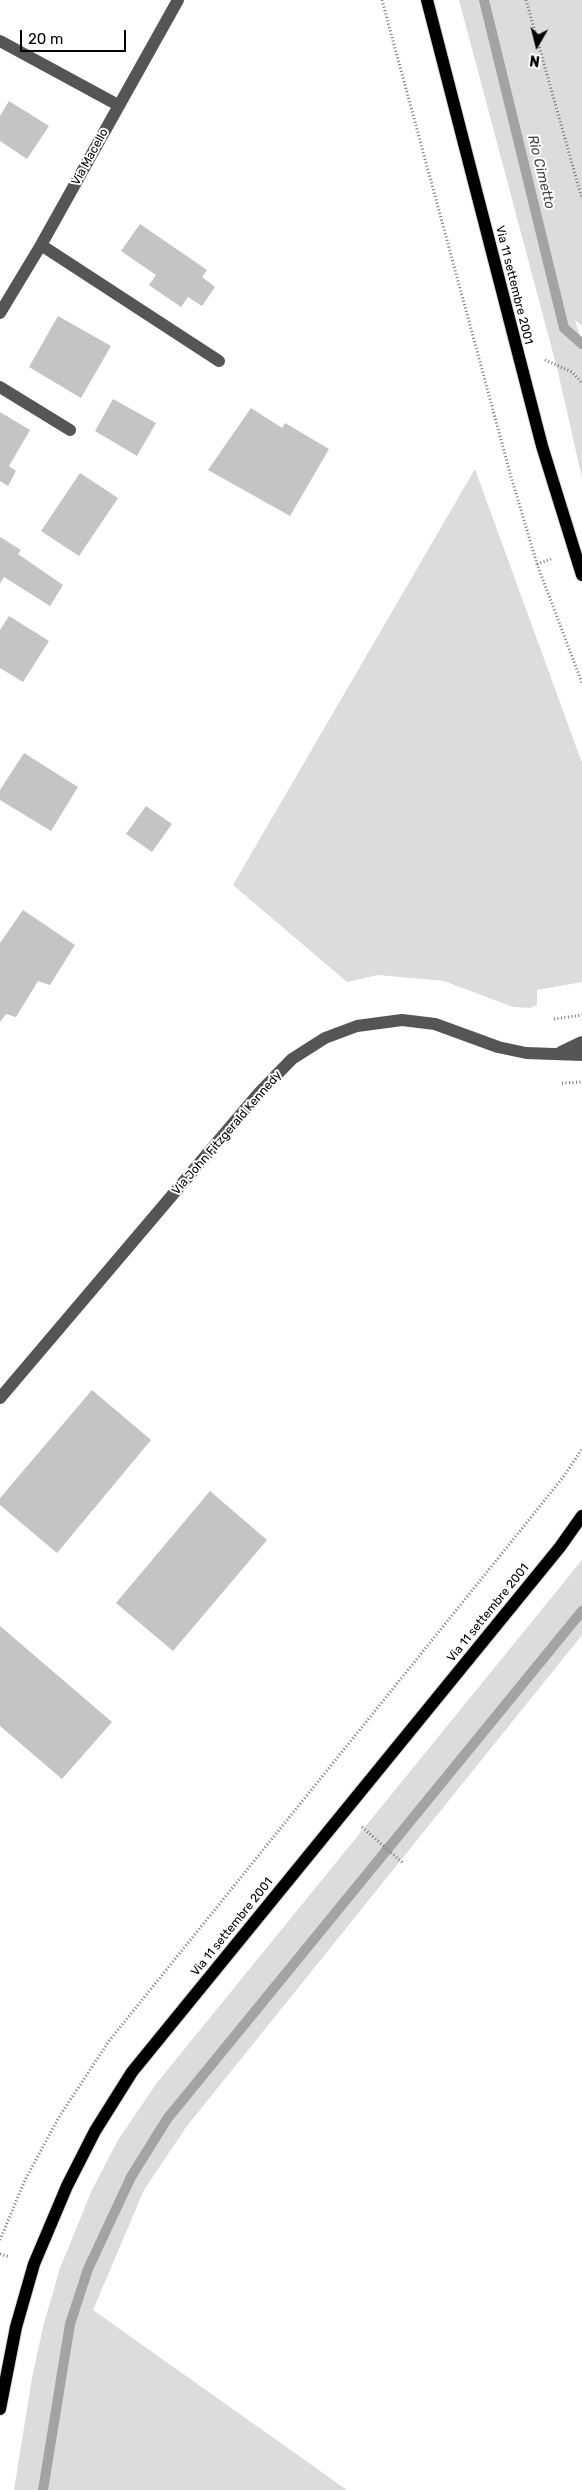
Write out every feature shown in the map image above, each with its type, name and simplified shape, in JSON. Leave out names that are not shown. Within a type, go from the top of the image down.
[{"type":"main road","name":"Via 11 settembre 2001","points":[[427,0],[542,446],[582,575]]},
{"type":"main road","name":"Via 11 settembre 2001","points":[[0,2408],[16,2327],[34,2264],[67,2186],[94,2131],[132,2072],[560,1547],[582,1516]]},
{"type":"street","name":"Via Macello","points":[[0,313],[41,245],[178,0]]},
{"type":"street","points":[[0,41],[118,105]]},
{"type":"street","points":[[41,245],[219,361]]},
{"type":"street","points":[[0,387],[70,430]]},
{"type":"street","name":"Via John Fitzgerald Kennedy","points":[[0,1398],[259,1093],[292,1059],[325,1038],[357,1026],[402,1020],[435,1024],[498,1047],[526,1053],[582,1055]]},
{"type":"street","name":"Via John Fitzgerald Kennedy","points":[[558,1053],[582,1042]]},
{"type":"path","points":[[382,0],[510,474],[538,564],[582,683]]},
{"type":"path","points":[[526,0],[582,199]]},
{"type":"path","points":[[516,348],[572,372],[582,383]]},
{"type":"path","points":[[554,1020],[582,1015]]},
{"type":"path","points":[[562,1083],[582,1082]]},
{"type":"path","points":[[0,2240],[25,2180],[59,2117],[109,2041],[526,1524],[564,1476],[582,1449]]},
{"type":"path","points":[[344,1812],[403,1862]]},
{"type":"shaded area","points":[[459,0],[582,0],[582,326],[575,320],[582,341],[582,478],[558,372]]},
{"type":"shaded area","points":[[475,469],[582,763],[582,982],[537,990],[537,1005],[530,1008],[513,1007],[444,981],[378,975],[347,982],[233,885]]},
{"type":"shaded area","points":[[582,1560],[582,1635],[187,2126],[144,2190],[93,2310],[347,2490],[14,2490],[32,2378],[43,2327],[60,2268],[92,2190],[118,2140],[156,2084]]},
{"type":"building","points":[[9,101],[49,126],[27,159],[0,141],[0,116]]},
{"type":"building","points":[[140,224],[207,270],[202,277],[215,287],[202,306],[188,297],[181,307],[149,285],[156,275],[121,251]]},
{"type":"building","points":[[58,316],[111,346],[81,398],[29,367]]},
{"type":"building","points":[[113,399],[156,423],[137,456],[95,431]]},
{"type":"building","points":[[251,408],[282,428],[285,423],[329,449],[290,516],[208,470]]},
{"type":"building","points":[[0,412],[30,430],[9,466],[16,471],[8,486],[0,481]]},
{"type":"building","points":[[80,473],[118,498],[79,556],[41,531]]},
{"type":"building","points":[[0,537],[21,550],[18,554],[63,585],[50,606],[4,577],[0,584]]},
{"type":"building","points":[[9,616],[49,641],[23,682],[0,668],[0,630]]},
{"type":"building","points":[[24,753],[78,787],[51,831],[0,800],[0,790]]},
{"type":"building","points":[[146,806],[172,824],[152,852],[126,834]]},
{"type":"building","points":[[23,910],[75,945],[50,985],[38,981],[16,1017],[6,1014],[0,1022],[0,943]]},
{"type":"building","points":[[92,1390],[151,1440],[57,1553],[0,1505],[0,1498]]},
{"type":"building","points":[[210,1491],[267,1540],[173,1651],[116,1603]]},
{"type":"building","points":[[0,1626],[112,1722],[62,1779],[0,1726]]},
{"type":"waterway","name":"Rio Cimetto","points":[[484,0],[564,328],[582,344]]},
{"type":"waterway","points":[[43,2490],[70,2324],[88,2269],[131,2177],[167,2119],[582,1611]]}]
